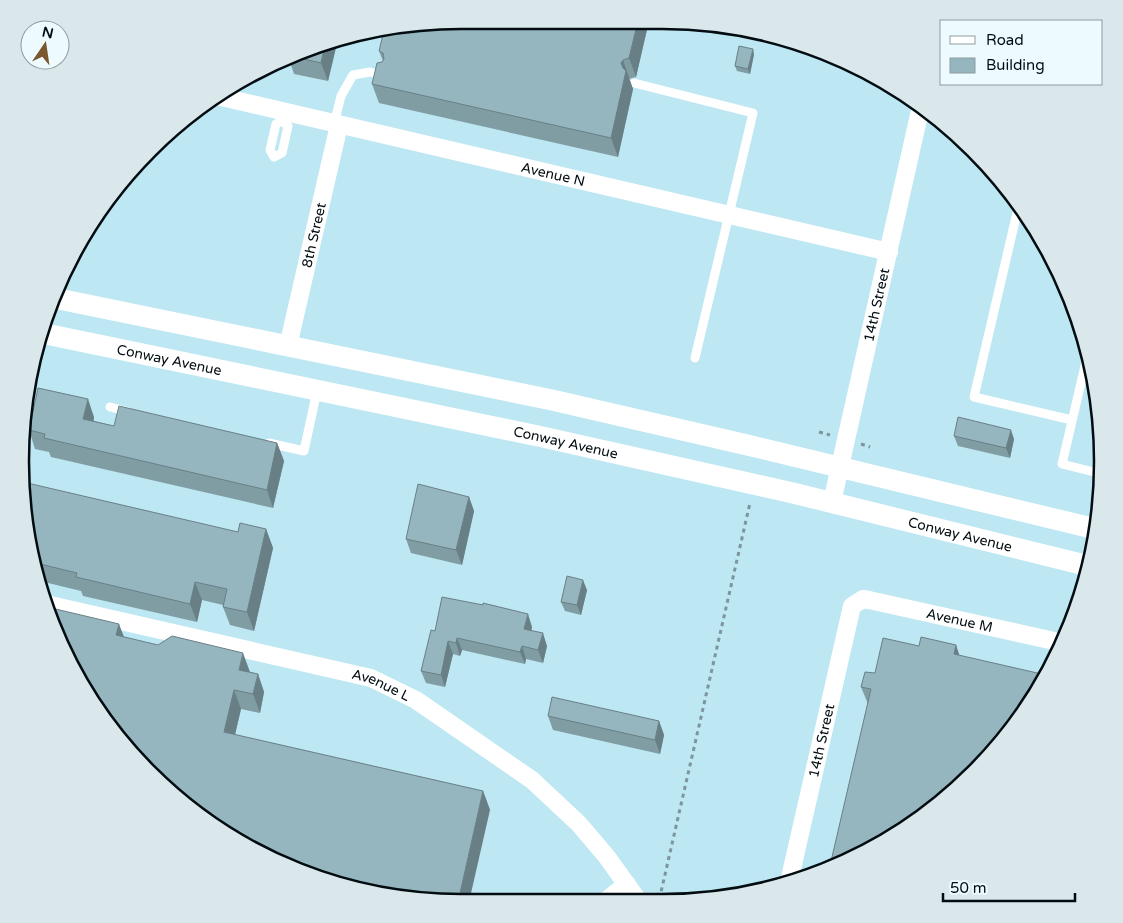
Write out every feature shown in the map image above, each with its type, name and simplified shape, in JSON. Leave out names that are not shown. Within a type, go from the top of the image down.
[{"type":"street","name":"Avenue N","points":[[226,99],[283,116],[336,124],[889,252]]},
{"type":"street","name":"14th Street","points":[[832,502],[919,114]]},
{"type":"street","name":"8th Street","points":[[288,346],[336,124]]},
{"type":"street","points":[[61,299],[552,400],[1089,526]]},
{"type":"street","name":"Conway Avenue","points":[[48,335],[538,436],[832,502],[1082,564]]},
{"type":"street","name":"Avenue M","points":[[858,602],[863,599],[1055,641]]},
{"type":"street","name":"14th Street","points":[[791,874],[852,606],[858,602]]},
{"type":"street","name":"Avenue L","points":[[54,606],[371,678],[416,700],[532,780],[579,824],[608,857],[627,884],[640,894]]},
{"type":"street","points":[[614,894],[627,884]]},
{"type":"lane","points":[[336,124],[341,96],[352,75],[370,72],[385,76]]},
{"type":"lane","points":[[634,83],[753,113],[695,358]]},
{"type":"lane","points":[[1016,214],[974,397],[1072,420]]},
{"type":"lane","points":[[1084,369],[1062,464],[1094,472]]},
{"type":"lane","points":[[255,440],[304,451],[318,390]]},
{"type":"lane","points":[[110,407],[139,414]]},
{"type":"path","points":[[820,432],[833,436]]},
{"type":"path","points":[[658,894],[661,892],[751,500]]},
{"type":"shaded area","points":[[433,30],[690,30],[718,32],[774,43],[853,73],[925,118],[968,155],[987,176],[1005,198],[1036,245],[1050,270],[1071,322],[1080,349],[1091,405],[1094,462],[1093,490],[1091,518],[1080,574],[1050,653],[1005,725],[968,768],[947,787],[925,805],[878,836],[853,850],[801,871],[774,880],[746,886],[690,893],[462,894],[418,892],[68,641],[43,574],[32,518],[29,462],[32,405],[43,349],[73,270],[118,198],[155,155],[176,136],[221,102],[270,73],[349,43],[405,32]]},
{"type":"building","points":[[462,29],[636,29],[629,58],[621,63],[626,71],[611,138],[372,84],[377,63],[382,62],[384,59],[383,53],[379,51],[383,36],[405,32]]},
{"type":"building","points":[[739,46],[753,49],[748,69],[735,66]]},
{"type":"building","points":[[323,52],[321,63],[304,59]]},
{"type":"building","points":[[38,388],[88,399],[83,419],[114,426],[119,406],[277,443],[267,490],[44,438],[45,434],[30,430]]},
{"type":"building","points":[[958,417],[1011,430],[1006,448],[954,436]]},
{"type":"building","points":[[30,484],[238,532],[240,523],[266,529],[247,612],[223,607],[227,589],[195,582],[190,604],[76,577],[77,573],[41,564],[32,518]]},
{"type":"building","points":[[418,484],[469,497],[456,550],[406,539]]},
{"type":"building","points":[[567,576],[583,580],[577,605],[561,602]]},
{"type":"building","points":[[442,597],[483,605],[483,603],[528,614],[524,629],[543,633],[538,650],[522,646],[520,652],[457,638],[456,643],[448,641],[441,675],[421,671],[431,630],[435,631]]},
{"type":"building","points":[[55,609],[119,624],[116,635],[158,645],[172,636],[243,653],[239,670],[258,674],[253,694],[234,690],[224,732],[483,791],[460,894],[405,891],[349,880],[270,850],[198,805],[155,768],[136,747],[118,725],[87,678],[73,653]]},
{"type":"building","points":[[921,637],[956,645],[954,654],[1039,673],[1005,725],[968,768],[947,787],[925,805],[878,836],[832,859],[871,689],[861,687],[865,672],[875,673],[883,638],[919,646]]},
{"type":"building","points":[[552,697],[659,721],[655,740],[548,716]]}]
